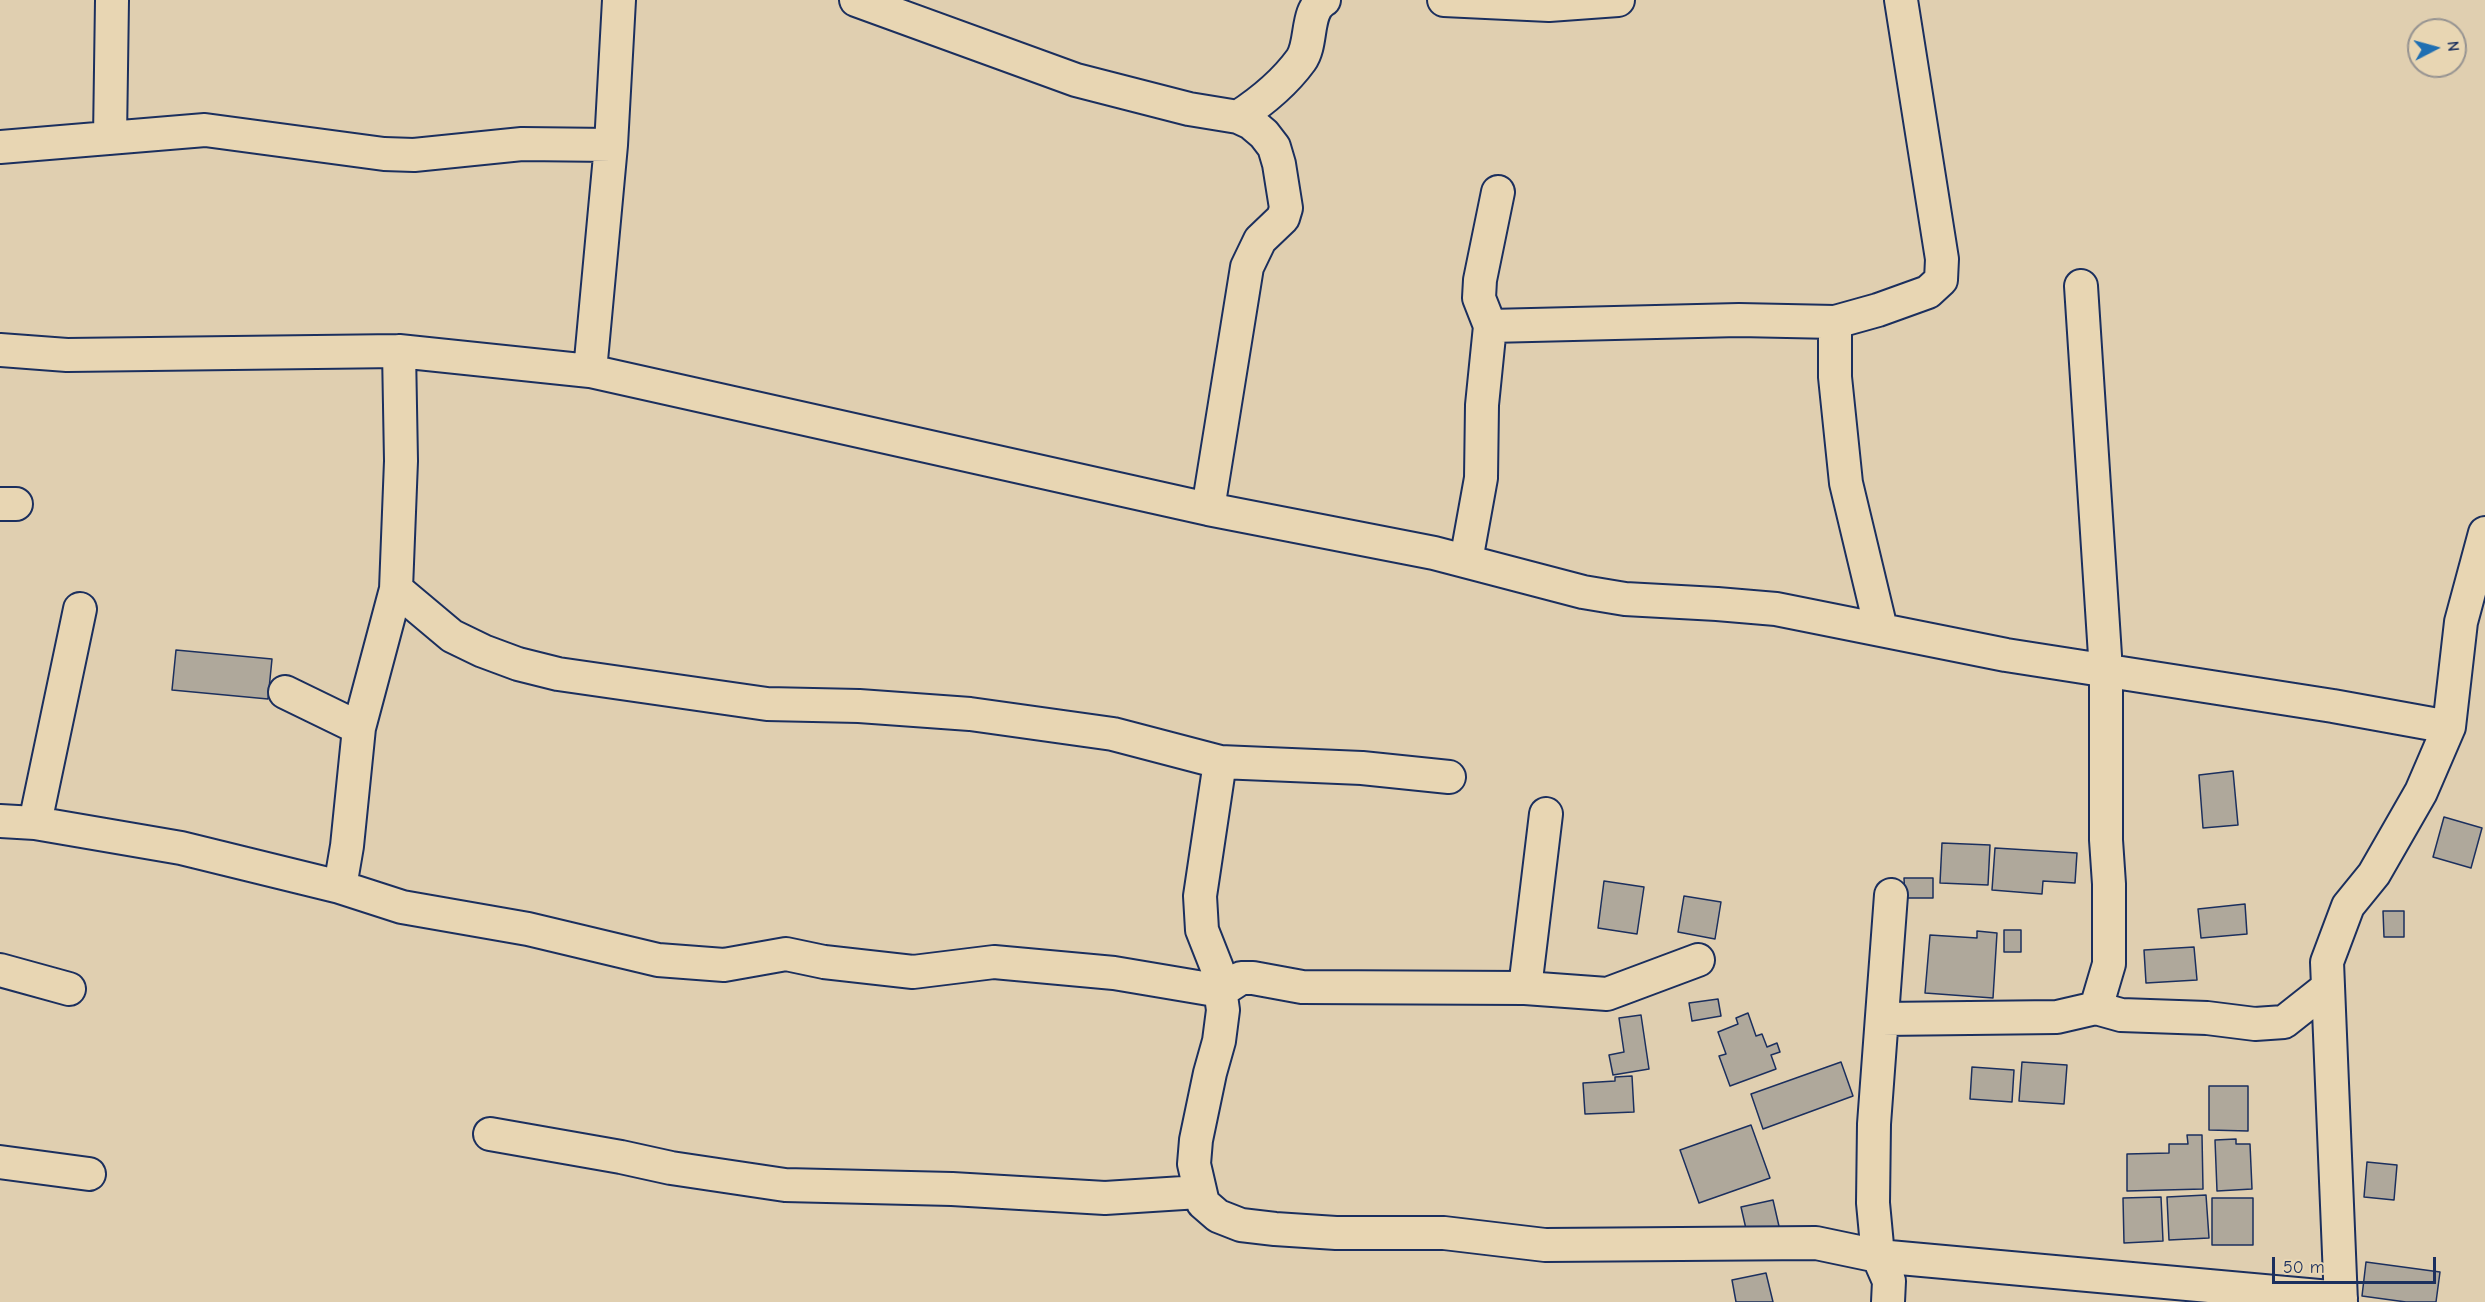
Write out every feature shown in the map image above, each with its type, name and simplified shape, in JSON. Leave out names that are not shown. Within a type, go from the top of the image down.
[{"type":"street","points":[[110,138],[112,0]]},
{"type":"street","points":[[590,371],[611,145],[619,0]]},
{"type":"street","points":[[856,0],[1076,80],[1189,109],[1238,117],[1251,123],[1274,147],[1280,164],[1286,208],[1283,218],[1260,240],[1247,267],[1208,509]]},
{"type":"street","points":[[1238,117],[1260,103],[1302,59],[1309,43],[1315,9],[1324,0]]},
{"type":"street","points":[[1444,0],[1549,5],[1618,0]]},
{"type":"street","points":[[1490,326],[1739,320],[1835,322],[1878,310],[1928,291],[1941,280],[1942,259],[1901,0]]},
{"type":"street","points":[[0,147],[221,130],[384,154],[414,155],[522,144],[611,145]]},
{"type":"street","points":[[1466,561],[1481,478],[1482,405],[1490,326],[1479,298],[1498,192]]},
{"type":"street","points":[[2081,286],[2106,671],[2109,964],[2096,1008]]},
{"type":"street","points":[[1835,322],[1835,377],[1846,483],[1881,629]]},
{"type":"street","points":[[0,350],[79,355],[399,351],[590,371],[1208,509],[1434,553],[1582,592],[1625,599],[1717,603],[1776,609],[2006,655],[2333,706],[2449,727]]},
{"type":"street","points":[[340,886],[347,846],[359,728],[396,589],[401,462],[399,351]]},
{"type":"street","points":[[1220,762],[1200,896],[1202,930],[1214,955],[1223,1010],[1219,1041],[1196,1140],[1194,1164],[1203,1203],[1218,1216],[1241,1225],[1275,1229],[1336,1233],[1444,1233],[1545,1245],[1816,1243],[1878,1256],[2341,1300],[2326,962],[2348,906],[2374,874],[2421,792],[2449,727],[2461,622],[2485,533]]},
{"type":"street","points":[[396,589],[452,636],[509,660],[558,674],[767,704],[858,706],[970,714],[1113,734],[1220,762],[1362,768],[1449,777]]},
{"type":"street","points":[[35,822],[80,609]]},
{"type":"street","points":[[285,692],[359,728]]},
{"type":"street","points":[[1525,988],[1546,814]]},
{"type":"street","points":[[0,821],[35,822],[181,848],[340,886],[402,907],[528,929],[658,960],[724,965],[786,954],[824,962],[913,972],[994,962],[1114,973],[1221,991],[1241,978],[1253,978],[1302,987],[1525,988],[1607,994],[1698,960]]},
{"type":"street","points":[[1888,1302],[1889,1281],[1878,1256],[1873,1203],[1874,1124],[1891,895]]},
{"type":"street","points":[[0,970],[69,989]]},
{"type":"street","points":[[1882,1019],[2057,1017],[2096,1008],[2121,1015],[2207,1018],[2254,1024],[2284,1022],[2328,988]]},
{"type":"street","points":[[490,1134],[671,1168],[785,1185],[952,1189],[1105,1197],[1199,1192]]},
{"type":"street","points":[[0,1162],[89,1174]]},
{"type":"building","points":[[176,650],[272,659],[268,699],[172,690]]},
{"type":"building","points":[[2233,771],[2238,825],[2203,828],[2199,775]]},
{"type":"building","points":[[2444,817],[2482,828],[2471,868],[2433,857]]},
{"type":"building","points":[[1942,843],[1990,845],[1988,885],[1940,883]]},
{"type":"building","points":[[1995,848],[2077,853],[2075,883],[2043,881],[2042,894],[1992,890]]},
{"type":"building","points":[[1904,878],[1933,878],[1933,898],[1905,898]]},
{"type":"building","points":[[1604,881],[1644,887],[1637,934],[1598,928]]},
{"type":"building","points":[[1684,896],[1721,902],[1715,939],[1678,932]]},
{"type":"building","points":[[2245,904],[2247,934],[2201,938],[2198,909]]},
{"type":"building","points":[[2383,911],[2404,911],[2404,937],[2384,937]]},
{"type":"building","points":[[2004,930],[2021,930],[2021,952],[2004,952]]},
{"type":"building","points":[[1977,931],[1997,933],[1993,998],[1925,993],[1930,935],[1977,938]]},
{"type":"building","points":[[2194,947],[2197,980],[2146,983],[2144,950]]},
{"type":"building","points":[[1718,999],[1721,1016],[1692,1021],[1689,1003]]},
{"type":"building","points":[[1748,1013],[1756,1036],[1762,1034],[1767,1047],[1777,1043],[1780,1052],[1771,1055],[1776,1069],[1730,1086],[1719,1056],[1726,1054],[1718,1032],[1738,1024],[1736,1018]]},
{"type":"building","points":[[1641,1015],[1649,1069],[1613,1075],[1609,1055],[1624,1052],[1619,1018]]},
{"type":"building","points":[[1841,1062],[1853,1096],[1763,1129],[1751,1094]]},
{"type":"building","points":[[2022,1062],[2067,1065],[2064,1104],[2019,1101]]},
{"type":"building","points":[[1972,1067],[2014,1070],[2012,1102],[1970,1099]]},
{"type":"building","points":[[1632,1076],[1634,1112],[1585,1114],[1583,1083],[1615,1081],[1615,1077]]},
{"type":"building","points":[[2209,1086],[2248,1086],[2248,1131],[2209,1130]]},
{"type":"building","points":[[1751,1125],[1770,1178],[1699,1203],[1680,1150]]},
{"type":"building","points":[[2187,1135],[2202,1135],[2203,1189],[2127,1191],[2127,1154],[2169,1153],[2169,1144],[2188,1144]]},
{"type":"building","points":[[2236,1139],[2236,1144],[2250,1144],[2252,1189],[2217,1191],[2215,1140]]},
{"type":"building","points":[[2367,1162],[2397,1165],[2394,1200],[2364,1197]]},
{"type":"building","points":[[2206,1195],[2209,1238],[2169,1240],[2167,1197]]},
{"type":"building","points":[[2161,1197],[2163,1241],[2124,1243],[2123,1198]]},
{"type":"building","points":[[2212,1198],[2253,1198],[2253,1245],[2212,1245]]},
{"type":"building","points":[[1773,1200],[1781,1235],[1749,1242],[1741,1207]]},
{"type":"building","points":[[2366,1262],[2440,1272],[2436,1302],[2406,1302],[2362,1296]]},
{"type":"building","points":[[1766,1273],[1773,1302],[1736,1302],[1732,1280]]}]
